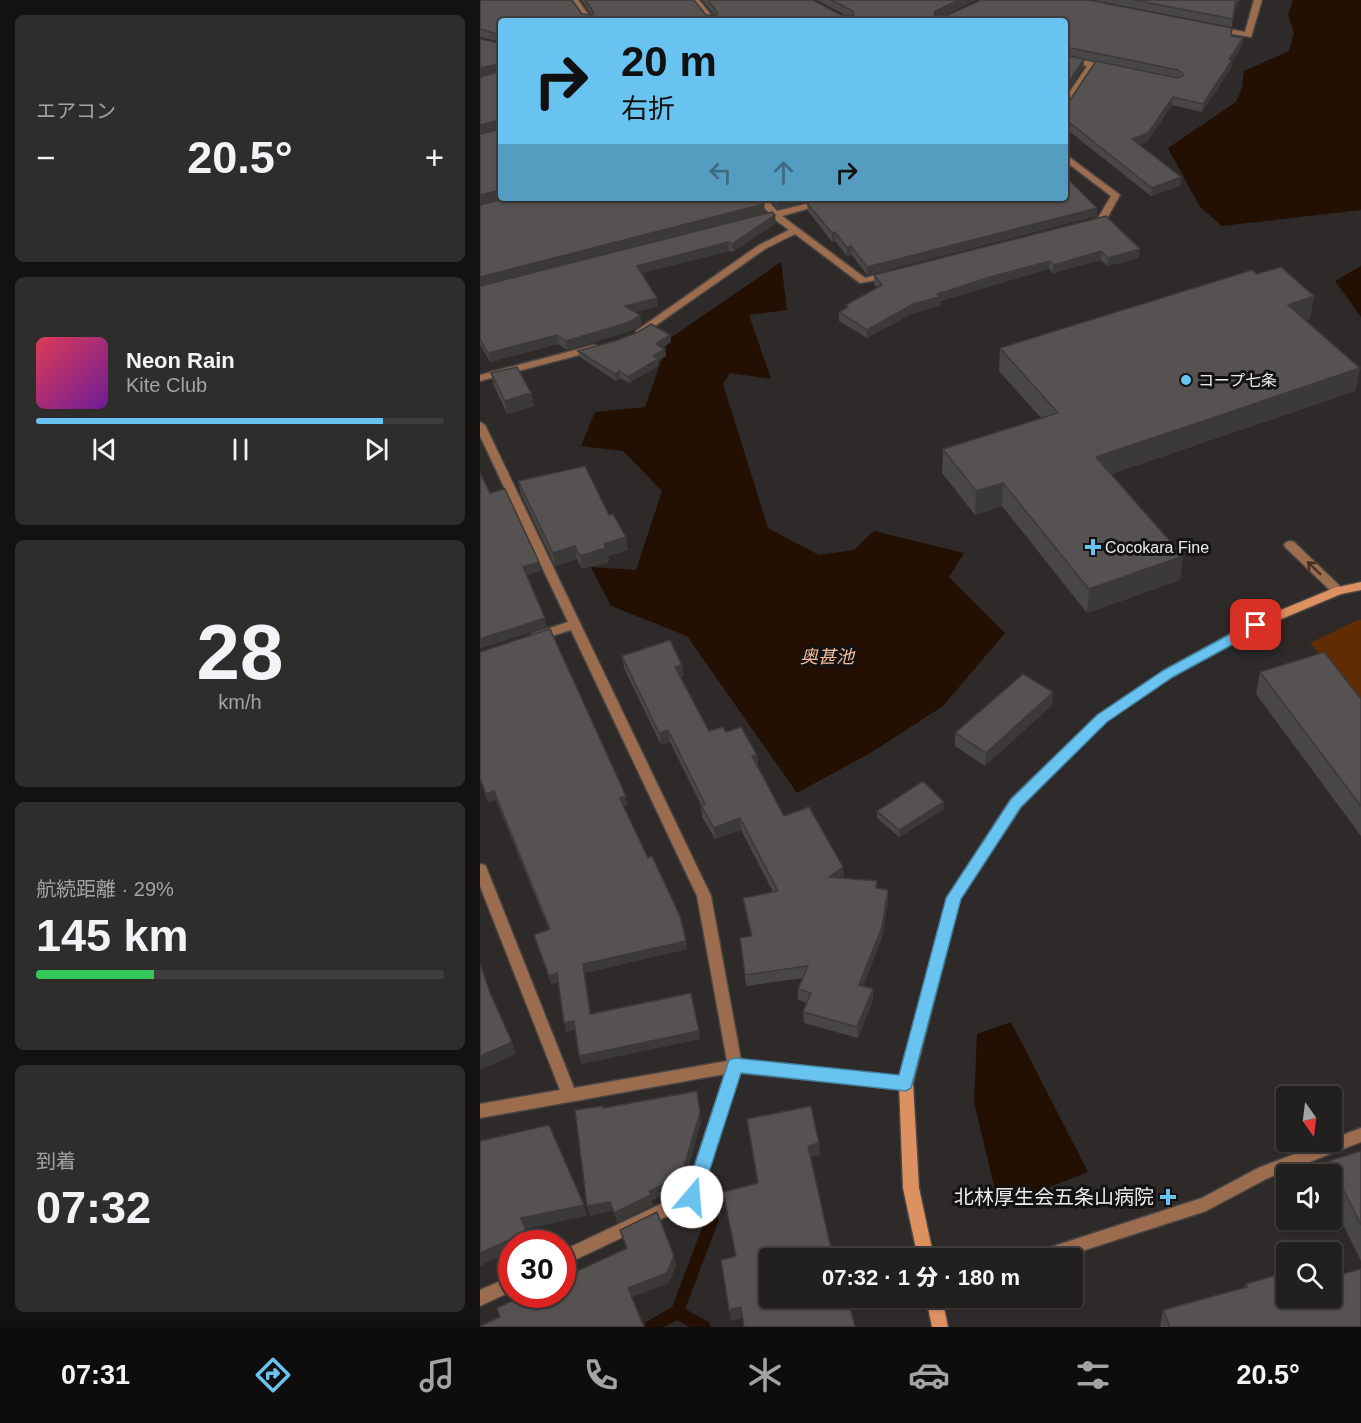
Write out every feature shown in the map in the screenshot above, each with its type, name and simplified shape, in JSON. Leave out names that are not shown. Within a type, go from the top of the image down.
[{"type":"street","points":[[574,0],[587,18]]},
{"type":"street","points":[[695,0],[710,18]]},
{"type":"street","points":[[1203,26],[1248,35],[1258,0]]},
{"type":"street","points":[[1068,60],[1113,69]]},
{"type":"street","points":[[1068,100],[1092,64]]},
{"type":"street","points":[[1068,159],[1116,195],[1102,220],[1079,226]]},
{"type":"street","points":[[763,201],[774,214],[863,281],[897,272]]},
{"type":"street","points":[[763,217],[828,201]]},
{"type":"street","points":[[624,339],[635,335],[762,248],[795,230]]},
{"type":"street","points":[[480,378],[603,346]]},
{"type":"street","points":[[480,425],[704,897],[735,1066],[692,1197],[576,1252]]},
{"type":"street","points":[[1290,545],[1338,591]]},
{"type":"street","points":[[924,1248],[911,1188],[906,1083],[954,898],[1016,803],[1102,718],[1168,673],[1256,625],[1338,591],[1361,586]]},
{"type":"street","points":[[522,641],[575,624]]},
{"type":"street","points":[[480,869],[569,1094]]},
{"type":"street","points":[[480,1111],[735,1066],[906,1083]]},
{"type":"street","points":[[1070,1248],[1206,1204],[1263,1173],[1361,1136]]},
{"type":"street","points":[[480,1298],[498,1290]]},
{"type":"street","points":[[936,1308],[940,1327]]},
{"type":"shaded area","points":[[1361,620],[1361,707],[1310,643]]},
{"type":"water","points":[[1293,0],[1361,0],[1361,210],[1222,226],[1200,207],[1168,148],[1236,102],[1242,88],[1244,71],[1289,51],[1294,33],[1288,15]]},
{"type":"water","name":"奥甚池","points":[[781,262],[787,310],[749,315],[771,379],[730,373],[723,384],[768,528],[819,555],[854,550],[874,531],[964,553],[949,577],[1005,633],[943,706],[872,752],[797,793],[687,636],[611,606],[591,567],[636,570],[662,491],[623,451],[581,446],[595,412],[645,407],[669,339]]},
{"type":"water","points":[[1361,266],[1361,317],[1335,281]]},
{"type":"water","points":[[1011,1022],[1088,1172],[999,1207],[974,1102],[977,1034]]},
{"type":"building","points":[[480,0],[572,0],[582,14],[592,15],[594,13],[585,0],[694,0],[706,15],[717,15],[708,0],[813,0],[841,15],[854,15],[853,11],[831,0],[959,0],[935,11],[934,15],[948,15],[981,0],[1088,0],[1232,28],[1231,36],[1243,38],[1229,59],[1232,60],[1203,104],[1173,97],[1148,133],[1132,139],[1181,177],[1152,188],[1068,121],[1068,100],[1096,61],[1177,78],[1184,75],[1178,70],[1068,47],[1068,18],[498,18],[498,34],[480,29]]},
{"type":"building","points":[[1134,0],[1237,0],[1233,19]]},
{"type":"building","points":[[480,39],[498,43],[498,64],[480,68]]},
{"type":"building","points":[[1068,56],[1084,59],[1068,83]]},
{"type":"building","points":[[498,72],[498,120],[480,125],[480,77]]},
{"type":"building","points":[[498,130],[498,191],[480,195],[480,134]]},
{"type":"building","points":[[1068,179],[1097,208],[867,267],[851,246],[847,248],[807,203],[814,201],[1068,201]]},
{"type":"building","points":[[498,200],[762,201],[764,204],[480,277],[480,205]]},
{"type":"building","points":[[772,212],[775,215],[732,244],[728,242],[637,266],[657,298],[625,306],[640,315],[630,322],[566,341],[557,335],[488,353],[480,339],[480,286]]},
{"type":"building","points":[[1106,216],[1140,249],[1108,258],[1101,251],[1054,265],[1050,261],[990,277],[937,294],[940,297],[913,304],[867,330],[839,312],[848,307],[846,305],[882,285],[874,275]]},
{"type":"building","points":[[1281,267],[1314,296],[1288,305],[1360,368],[1096,457],[1183,556],[1089,589],[1003,483],[976,491],[943,449],[1058,413],[1000,348],[1252,270],[1257,274]]},
{"type":"building","points":[[651,324],[670,335],[656,344],[665,349],[653,356],[658,359],[628,377],[619,371],[615,374],[578,351],[618,340]]},
{"type":"building","points":[[517,367],[531,393],[505,401],[491,373]]},
{"type":"building","points":[[585,466],[609,515],[613,514],[626,537],[604,544],[606,548],[580,556],[575,546],[553,553],[518,481]]},
{"type":"building","points":[[480,473],[490,493],[505,489],[539,562],[523,567],[545,618],[480,639]]},
{"type":"building","points":[[550,629],[626,796],[620,798],[622,803],[648,858],[652,856],[680,916],[686,941],[583,964],[590,1014],[691,993],[699,1031],[579,1056],[574,1021],[564,1023],[557,973],[549,976],[534,935],[550,929],[494,791],[486,794],[480,778],[480,652]]},
{"type":"building","points":[[670,640],[682,665],[675,667],[709,731],[723,727],[726,732],[741,727],[757,755],[752,756],[784,816],[809,807],[843,867],[829,877],[877,881],[876,888],[888,890],[882,927],[859,985],[873,989],[857,1027],[803,1012],[811,993],[798,989],[808,966],[745,975],[740,938],[752,936],[743,898],[778,891],[740,818],[714,828],[701,805],[705,804],[668,730],[659,733],[622,656]]},
{"type":"building","points":[[1324,652],[1361,699],[1361,806],[1260,672]]},
{"type":"building","points":[[1023,674],[1053,692],[986,753],[955,733]]},
{"type":"building","points":[[923,781],[944,802],[899,830],[877,811]]},
{"type":"building","points":[[480,964],[512,1042],[480,1056]]},
{"type":"building","points":[[697,1091],[700,1113],[681,1177],[649,1191],[651,1195],[614,1213],[610,1202],[587,1206],[575,1110],[603,1106],[603,1108]]},
{"type":"building","points":[[811,1106],[819,1143],[808,1146],[831,1248],[759,1248],[759,1308],[850,1308],[855,1327],[744,1327],[741,1307],[729,1310],[721,1260],[736,1256],[723,1192],[758,1183],[747,1119]]},
{"type":"building","points":[[549,1125],[584,1205],[521,1218],[526,1230],[498,1230],[498,1245],[480,1253],[480,1141]]},
{"type":"building","points":[[1361,1151],[1361,1225],[1342,1187],[1342,1164],[1330,1164],[1329,1161]]},
{"type":"building","points":[[657,1212],[674,1256],[667,1273],[628,1288],[644,1327],[480,1327],[500,1317],[498,1308],[576,1308],[576,1272],[627,1248],[620,1230]]},
{"type":"building","points":[[1361,1269],[1361,1327],[1170,1327],[1163,1310],[1247,1287],[1246,1284],[1276,1275],[1276,1308],[1342,1308],[1342,1274]]},
{"type":"waterway","points":[[677,1312],[712,1220]]},
{"type":"waterway","points":[[651,1327],[677,1312]]},
{"type":"waterway","points":[[677,1312],[704,1327]]},
{"type":"place","name":"コープ七条","points":[[1186,380]]},
{"type":"place","name":"Cocokara Fine","points":[[1093,547]]},
{"type":"place","name":"北林厚生会五条山病院","points":[[1168,1197]]},
{"type":"route","points":[[692,1197],[735,1066],[906,1083],[954,898],[1016,803],[1102,718],[1168,673],[1256,625]]}]
